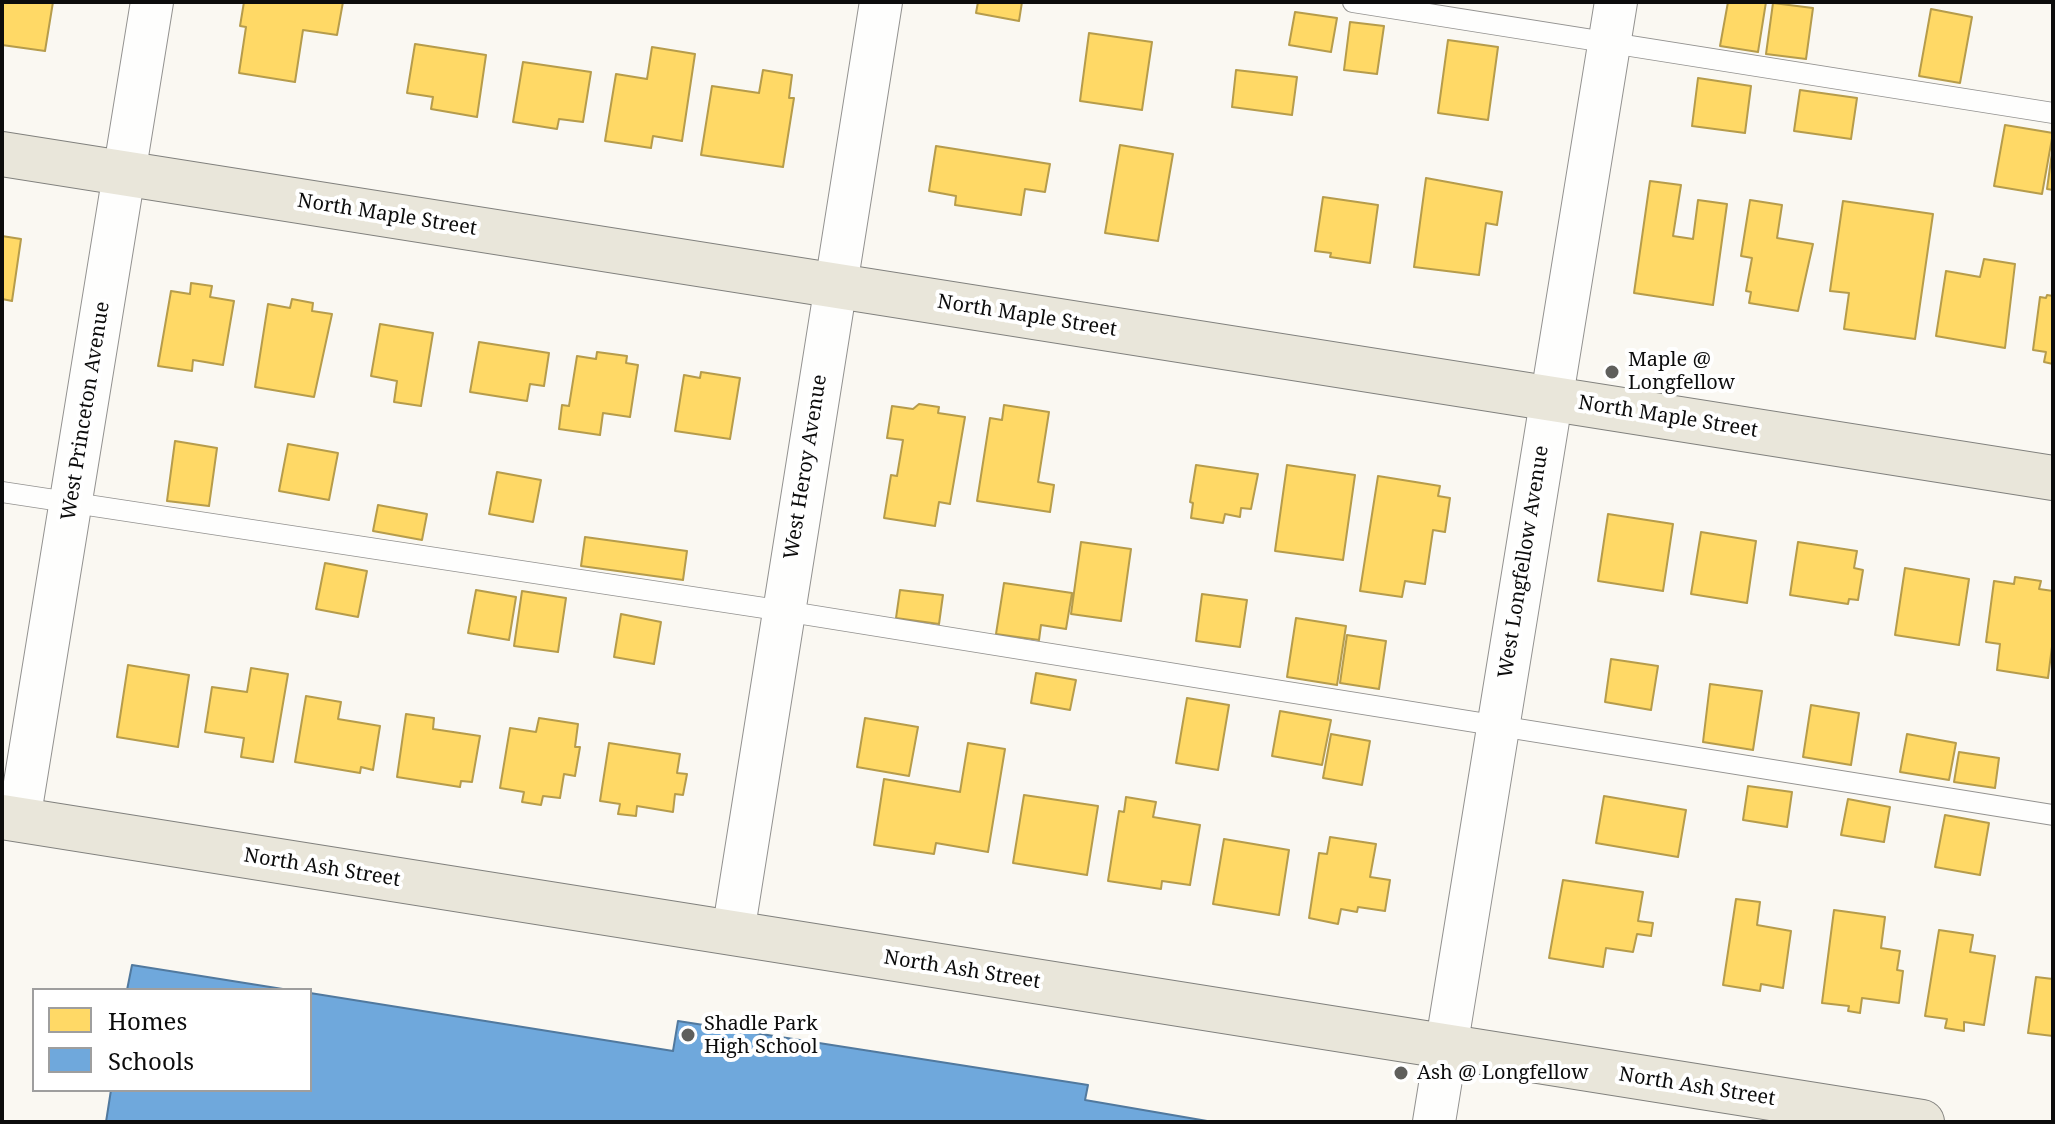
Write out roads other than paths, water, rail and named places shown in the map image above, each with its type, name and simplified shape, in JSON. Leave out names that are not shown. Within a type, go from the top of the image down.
[{"type":"main road","name":"North Maple Street","points":[[2,154],[2053,478]]},
{"type":"main road","name":"North Ash Street","points":[[10,818],[1446,1049],[1922,1122]]},
{"type":"street","name":"West Princeton Avenue","points":[[10,818],[72,502],[152,2]]},
{"type":"street","name":"West Heroy Avenue","points":[[733,933],[881,2]]},
{"type":"street","name":"West Longfellow Avenue","points":[[1434,1122],[1613,21]]},
{"type":"lane","points":[[1353,2],[1613,21],[2053,113]]},
{"type":"lane","points":[[2,492],[784,611],[2053,815]]},
{"type":"place","name":"Maple @ Longfellow","points":[[1612,372]]},
{"type":"place","name":"Shadle Park High School","points":[[688,1035]]},
{"type":"place","name":"Ash @ Longfellow","points":[[1401,1073]]}]
